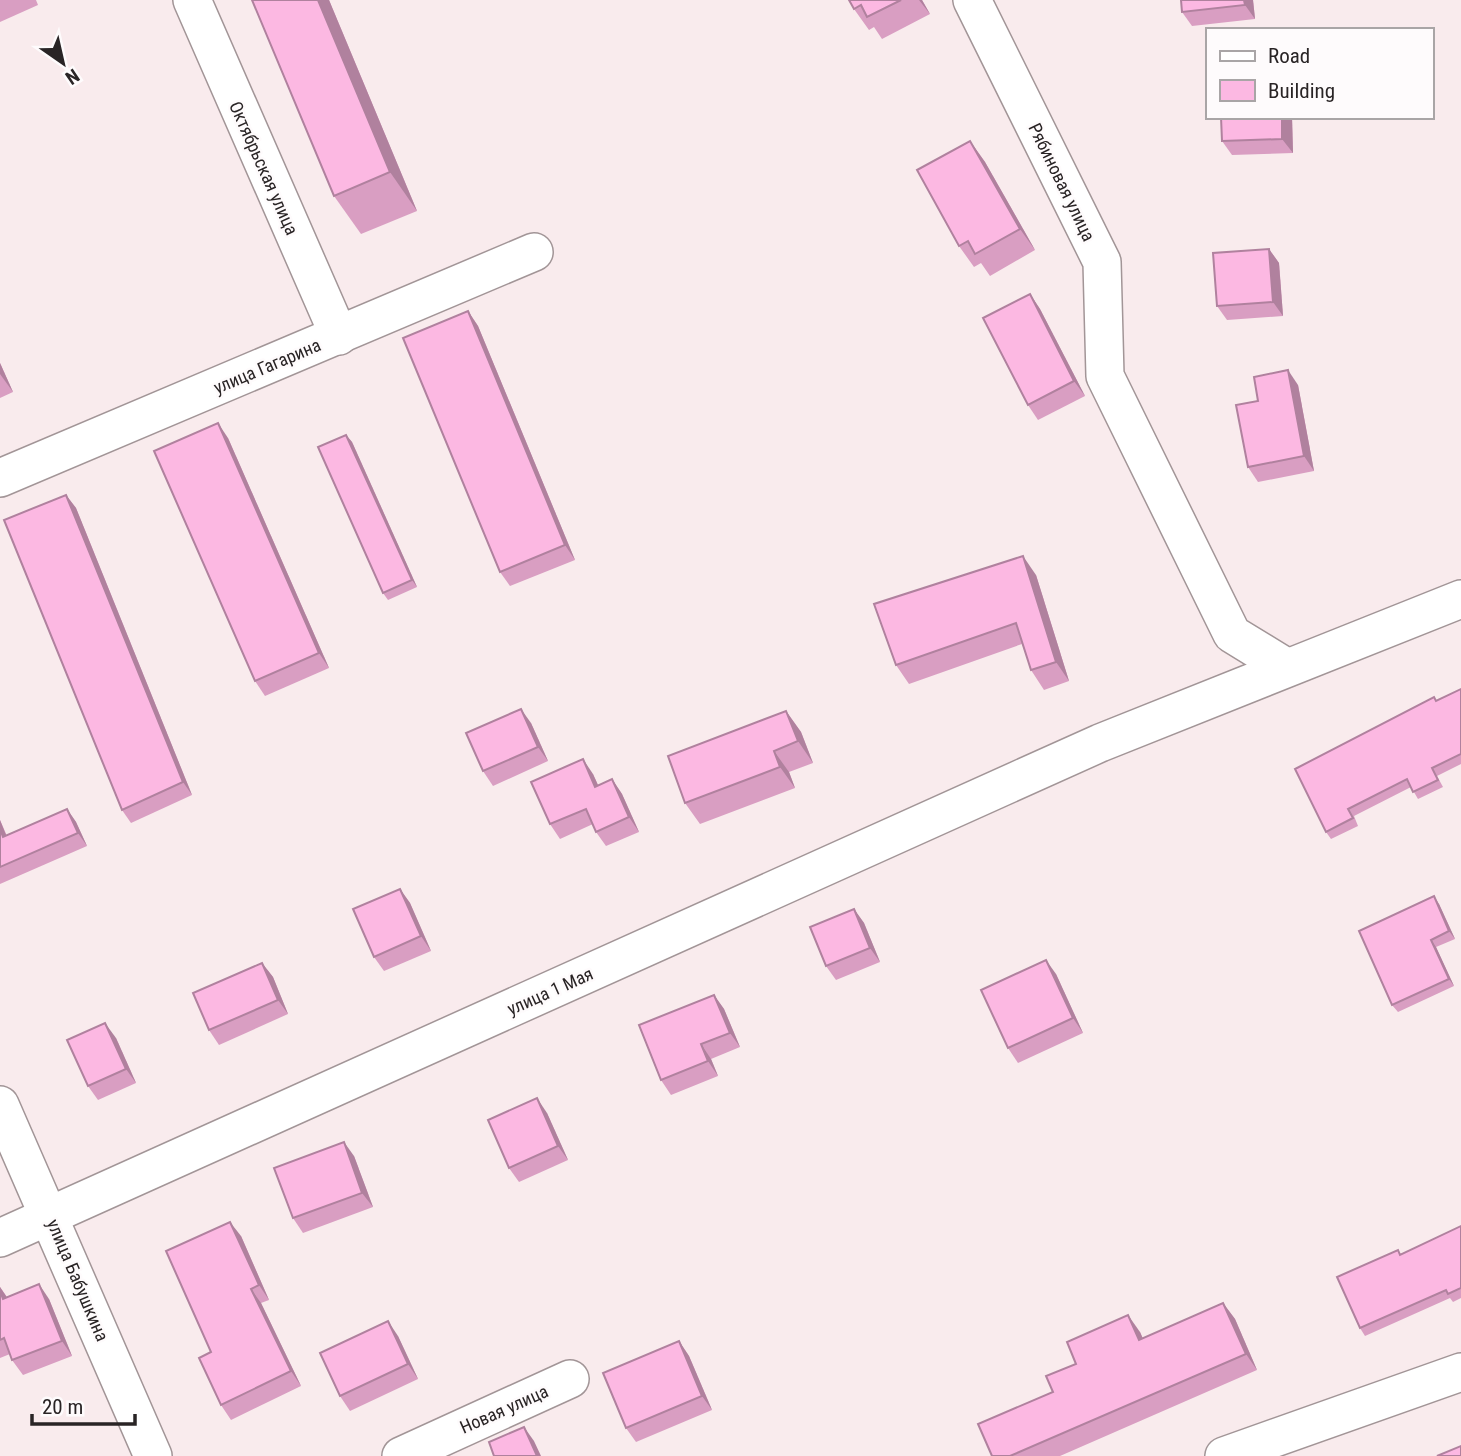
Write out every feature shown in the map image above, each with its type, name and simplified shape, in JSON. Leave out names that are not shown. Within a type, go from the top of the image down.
[{"type":"street","name":"Октябрьская улица","points":[[192,0],[339,336]]},
{"type":"street","name":"Рябиновая улица","points":[[972,0],[1102,262],[1105,376],[1232,634],[1286,667]]},
{"type":"street","name":"улица Гагарина","points":[[0,478],[534,251]]},
{"type":"street","name":"улица 1 Мая","points":[[0,1238],[1100,743],[1461,598]]},
{"type":"street","name":"улица Бабушкина","points":[[0,1105],[51,1215],[153,1456]]},
{"type":"street","points":[[1223,1456],[1461,1372]]},
{"type":"street","name":"Новая улица","points":[[401,1456],[570,1379]]},
{"type":"building","points":[[252,0],[318,0],[390,172],[334,196]]},
{"type":"building","points":[[849,0],[901,0],[867,17],[861,5],[854,9]]},
{"type":"building","points":[[1181,0],[1244,0],[1245,5],[1182,12]]},
{"type":"building","points":[[1221,119],[1282,119],[1282,139],[1222,141]]},
{"type":"building","points":[[970,141],[1020,229],[975,254],[968,241],[959,246],[917,170]]},
{"type":"building","points":[[1269,249],[1273,302],[1217,306],[1213,253]]},
{"type":"building","points":[[1030,294],[1074,381],[1028,405],[983,318]]},
{"type":"building","points":[[468,311],[565,545],[500,572],[403,338]]},
{"type":"building","points":[[1288,370],[1304,456],[1248,467],[1236,405],[1258,401],[1254,377]]},
{"type":"building","points":[[218,423],[319,653],[255,681],[154,451]]},
{"type":"building","points":[[346,435],[412,580],[383,593],[318,447]]},
{"type":"building","points":[[66,495],[183,782],[122,810],[4,520]]},
{"type":"building","points":[[1023,556],[1056,662],[1031,670],[1016,623],[896,665],[874,604]]},
{"type":"building","points":[[1461,689],[1461,754],[1432,768],[1438,780],[1413,792],[1407,779],[1348,809],[1353,818],[1326,832],[1295,769],[1434,697],[1436,701]]},
{"type":"building","points":[[521,709],[538,747],[483,771],[466,733]]},
{"type":"building","points":[[786,711],[798,741],[774,751],[780,767],[685,803],[668,756]]},
{"type":"building","points":[[583,759],[595,787],[612,779],[629,817],[596,832],[586,809],[550,824],[531,782]]},
{"type":"building","points":[[67,809],[78,833],[0,867],[0,829],[3,837]]},
{"type":"building","points":[[400,889],[421,936],[374,957],[353,909]]},
{"type":"building","points":[[1434,896],[1449,931],[1431,940],[1449,979],[1392,1005],[1359,931]]},
{"type":"building","points":[[854,909],[870,948],[826,966],[810,927]]},
{"type":"building","points":[[1046,960],[1073,1018],[1008,1048],[981,990]]},
{"type":"building","points":[[262,963],[278,1000],[209,1030],[193,993]]},
{"type":"building","points":[[714,995],[730,1033],[701,1044],[708,1061],[661,1080],[639,1025]]},
{"type":"building","points":[[105,1023],[126,1069],[88,1086],[67,1040]]},
{"type":"building","points":[[537,1098],[558,1146],[509,1168],[488,1120]]},
{"type":"building","points":[[344,1142],[362,1193],[293,1218],[274,1168]]},
{"type":"building","points":[[230,1222],[259,1285],[251,1289],[291,1371],[221,1405],[199,1358],[211,1352],[166,1251]]},
{"type":"building","points":[[1461,1226],[1461,1288],[1448,1294],[1446,1290],[1360,1328],[1337,1277],[1398,1250],[1400,1255]]},
{"type":"building","points":[[39,1284],[62,1341],[12,1360],[4,1338],[0,1340],[0,1291],[3,1299]]},
{"type":"building","points":[[1223,1303],[1246,1354],[1010,1456],[992,1456],[978,1424],[1053,1392],[1046,1376],[1076,1364],[1067,1342],[1128,1315],[1139,1340]]},
{"type":"building","points":[[388,1321],[408,1364],[340,1396],[320,1353]]},
{"type":"building","points":[[679,1341],[702,1396],[626,1428],[603,1373]]},
{"type":"building","points":[[524,1427],[537,1456],[494,1456],[489,1442]]},
{"type":"building","points":[[1461,1446],[1461,1456],[1437,1456]]}]
